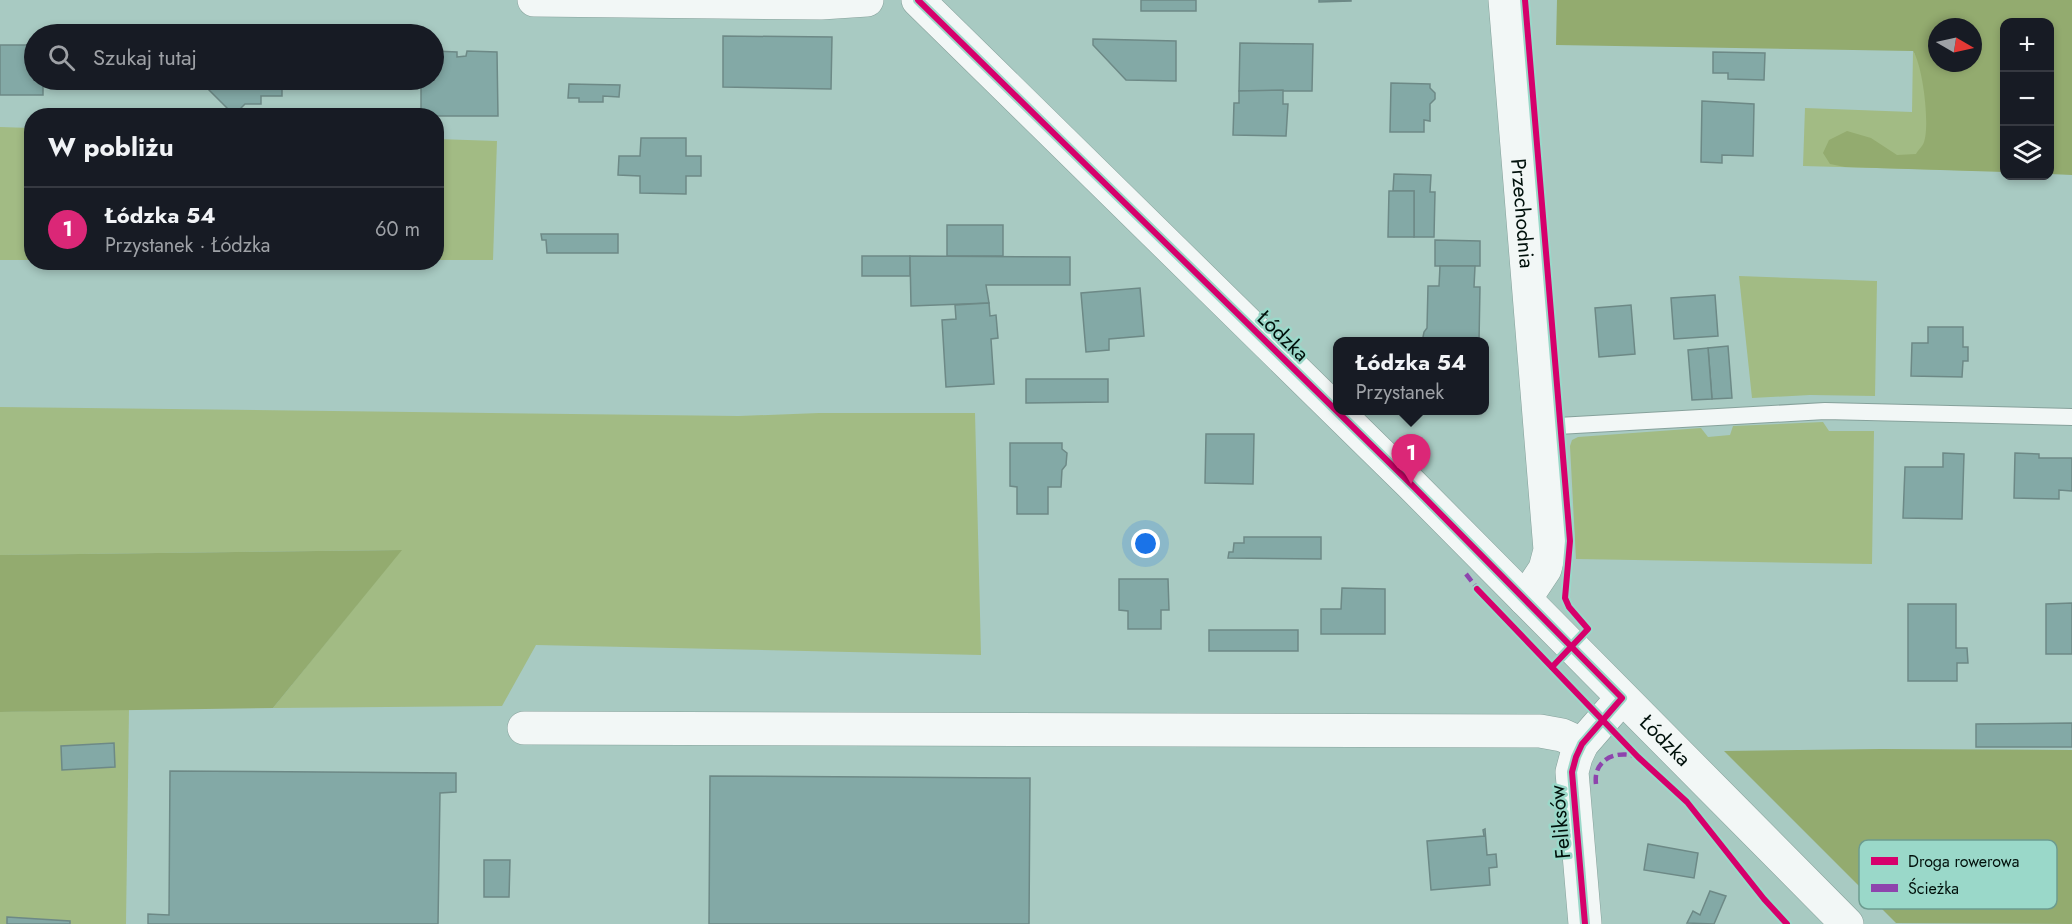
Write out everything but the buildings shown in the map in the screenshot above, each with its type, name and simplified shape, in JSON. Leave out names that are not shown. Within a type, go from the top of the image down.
[{"type":"street","points":[[534,0],[821,3],[867,0]]},
{"type":"street","name":"Łódzka","points":[[918,0],[1333,407]]},
{"type":"street","name":"Przechodnia","points":[[1505,0],[1550,550],[1545,569],[1525,599]]},
{"type":"street","name":"Łódzka","points":[[1341,415],[1847,924]]},
{"type":"street","name":"Feliksów","points":[[1585,924],[1572,772],[1582,744],[1622,698]]},
{"type":"street","points":[[524,728],[1540,731],[1562,735],[1582,744]]},
{"type":"lane","points":[[1540,428],[1825,411],[2072,417]]},
{"type":"green space","points":[[1557,0],[2072,0],[2072,175],[2054,174],[2054,18],[2000,18],[2000,172],[1845,167],[1830,164],[1823,153],[1829,140],[1847,131],[1871,138],[1897,155],[1916,154],[1922,146],[1926,134],[1926,110],[1920,69],[1913,51],[1556,45]]},
{"type":"green space","points":[[1913,51],[1986,171],[1803,166],[1805,108],[1912,112]]},
{"type":"green space","points":[[0,127],[24,128],[24,260],[0,260]]},
{"type":"green space","points":[[444,139],[497,141],[493,260],[444,260]]},
{"type":"green space","points":[[1739,276],[1877,281],[1875,396],[1810,395],[1752,398]]},
{"type":"green space","points":[[0,407],[739,416],[819,413],[975,413],[981,655],[536,645],[502,706],[273,708],[401,550],[0,555]]},
{"type":"green space","points":[[1823,422],[1829,431],[1874,431],[1872,564],[1576,559],[1570,446],[1572,440],[1578,437],[1701,428],[1708,437],[1730,435],[1733,426]]},
{"type":"green space","points":[[402,550],[273,708],[0,712],[0,555]]},
{"type":"green space","points":[[129,709],[126,924],[0,924],[0,712]]},
{"type":"green space","points":[[2072,750],[2072,924],[1896,923],[1882,909],[2057,909],[2057,840],[1859,840],[1859,886],[1724,751]]},
{"type":"marked path","points":[[1466,574],[1480,592]]},
{"type":"marked path","points":[[1596,784],[1598,769],[1606,759],[1620,755],[1635,756]]},
{"type":"cycle path","points":[[918,0],[1333,407]]},
{"type":"cycle path","points":[[1525,0],[1570,541],[1565,598],[1569,607],[1588,629],[1552,667]]},
{"type":"cycle path","points":[[1341,415],[1622,698],[1582,744],[1572,772],[1585,924]]},
{"type":"cycle path","points":[[1477,589],[1638,757],[1687,802],[1764,899],[1787,924]]},
{"type":"place","name":"Łódzka 54","points":[[1411,484]]}]
